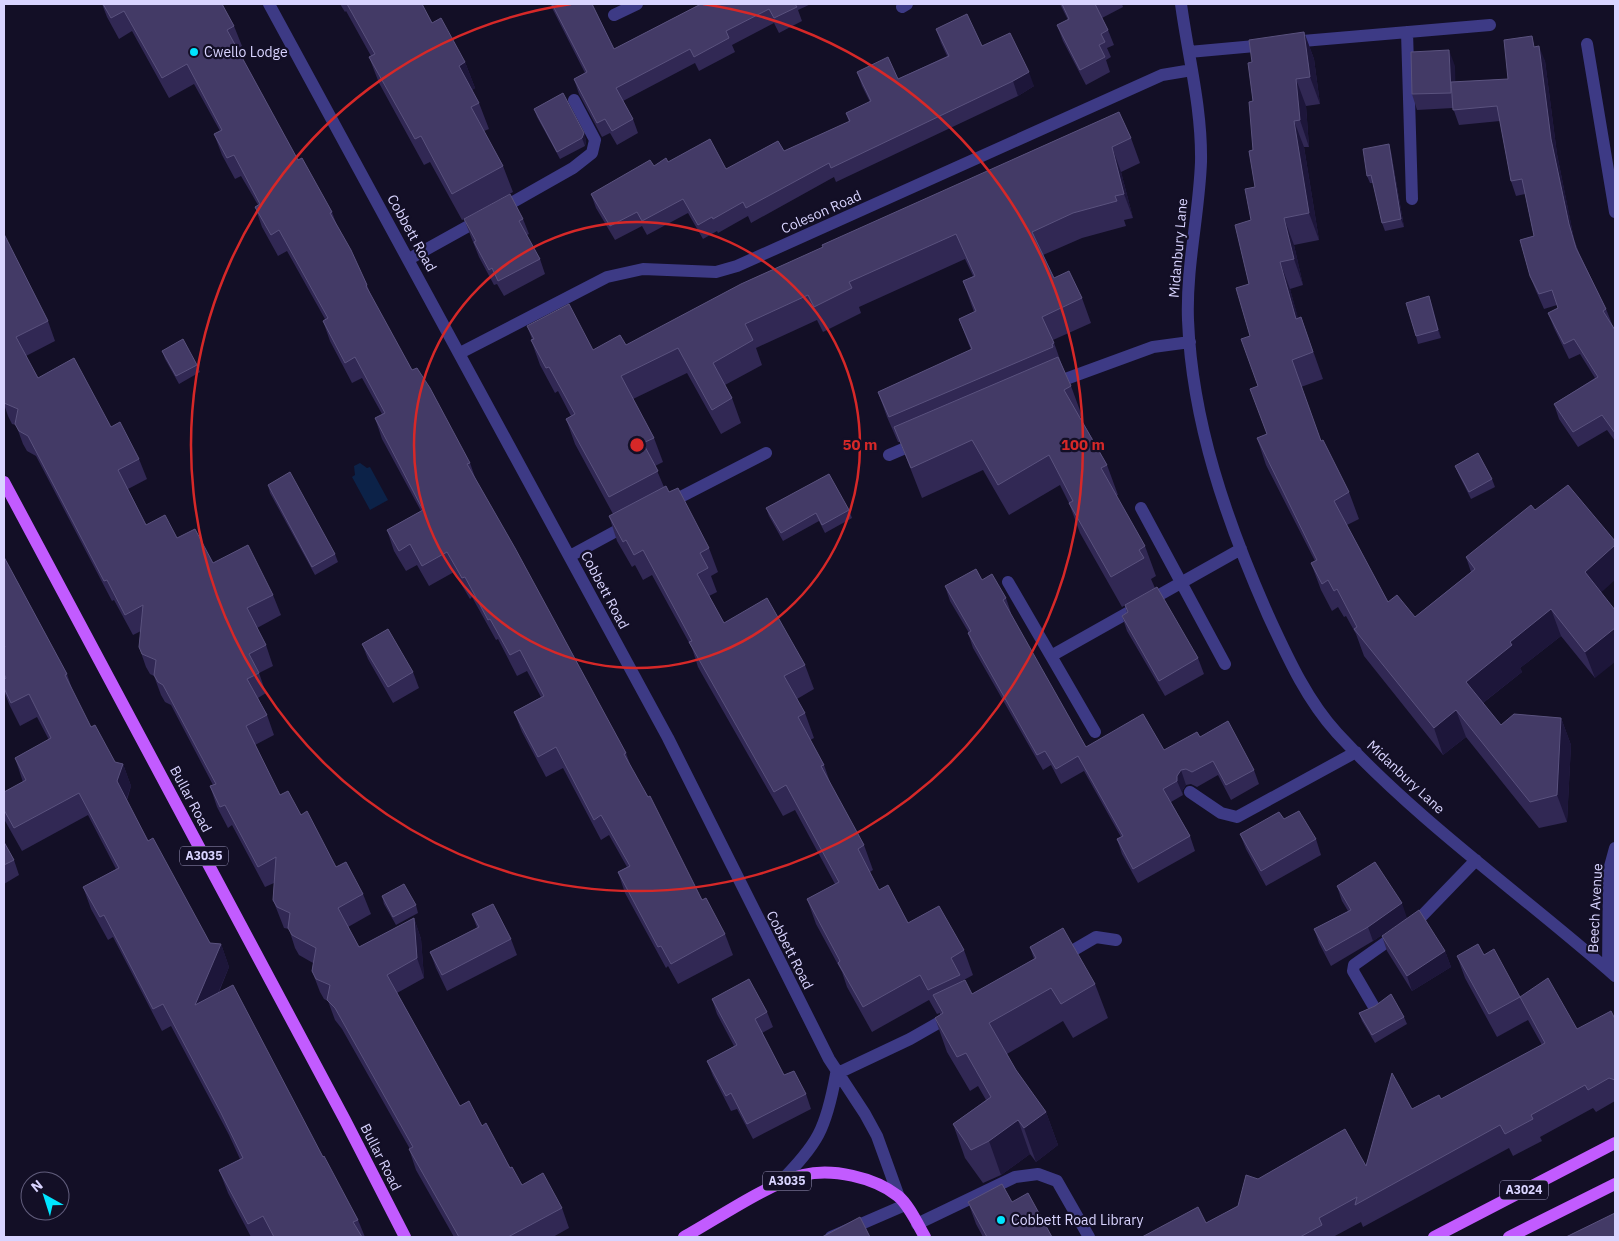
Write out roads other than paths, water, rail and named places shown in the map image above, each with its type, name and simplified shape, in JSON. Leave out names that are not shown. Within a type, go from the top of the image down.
[{"type":"main road","name":"Bullar Road","points":[[4,482],[345,1120],[405,1237]]},
{"type":"main road","name":"A3024","points":[[1434,1237],[1615,1143]]},
{"type":"main road","name":"A3035","points":[[684,1237],[777,1185],[803,1175],[844,1174],[862,1178],[902,1201]]},
{"type":"main road","name":"A3024","points":[[1509,1237],[1615,1184]]},
{"type":"main road","name":"Cobbett Road","points":[[902,1201],[925,1237]]},
{"type":"street","name":"Cobbett Road","points":[[269,4],[668,738],[836,1074],[865,1114],[877,1136],[902,1201]]},
{"type":"street","points":[[614,15],[637,4]]},
{"type":"street","name":"Midanbury Lane","points":[[1180,4],[1199,120],[1201,162],[1190,255],[1188,322],[1200,417],[1217,482],[1241,549],[1275,629],[1298,676],[1318,710],[1356,752],[1476,860],[1612,973]]},
{"type":"street","points":[[1189,52],[1490,25]]},
{"type":"street","points":[[1407,32],[1412,199]]},
{"type":"street","points":[[1587,44],[1615,212]]},
{"type":"street","name":"Coleson Road","points":[[460,353],[607,277],[643,270],[716,272],[737,266],[1162,75],[1192,70]]},
{"type":"street","points":[[409,259],[573,168],[592,153],[595,140],[574,100]]},
{"type":"street","points":[[1037,391],[1153,347],[1190,342]]},
{"type":"street","points":[[889,455],[925,439]]},
{"type":"street","points":[[654,511],[766,453]]},
{"type":"street","points":[[1141,508],[1225,664]]},
{"type":"street","points":[[570,556],[638,519]]},
{"type":"street","points":[[1051,656],[1241,549]]},
{"type":"street","points":[[1008,582],[1095,732]]},
{"type":"street","points":[[1190,792],[1220,813],[1237,817],[1356,752]]},
{"type":"street","name":"Beech Avenue","points":[[1612,973],[1609,870],[1615,848]]},
{"type":"street","points":[[1374,1007],[1353,971],[1354,965],[1419,919],[1476,860]]},
{"type":"street","points":[[1046,966],[1096,937],[1116,940]]},
{"type":"street","points":[[777,1185],[796,1166],[822,1130],[829,1114],[836,1074],[964,1010]]},
{"type":"street","points":[[917,1224],[1015,1178],[1038,1174],[1057,1180],[1090,1237]]},
{"type":"street","points":[[831,1237],[902,1201]]},
{"type":"water","points":[[360,463],[367,468],[370,467],[388,500],[370,510],[352,477],[355,475],[354,466]]},
{"type":"place","name":"Cwello Lodge","points":[[194,52]]},
{"type":"place","name":"Cobbett Road Library","points":[[1001,1220]]}]
